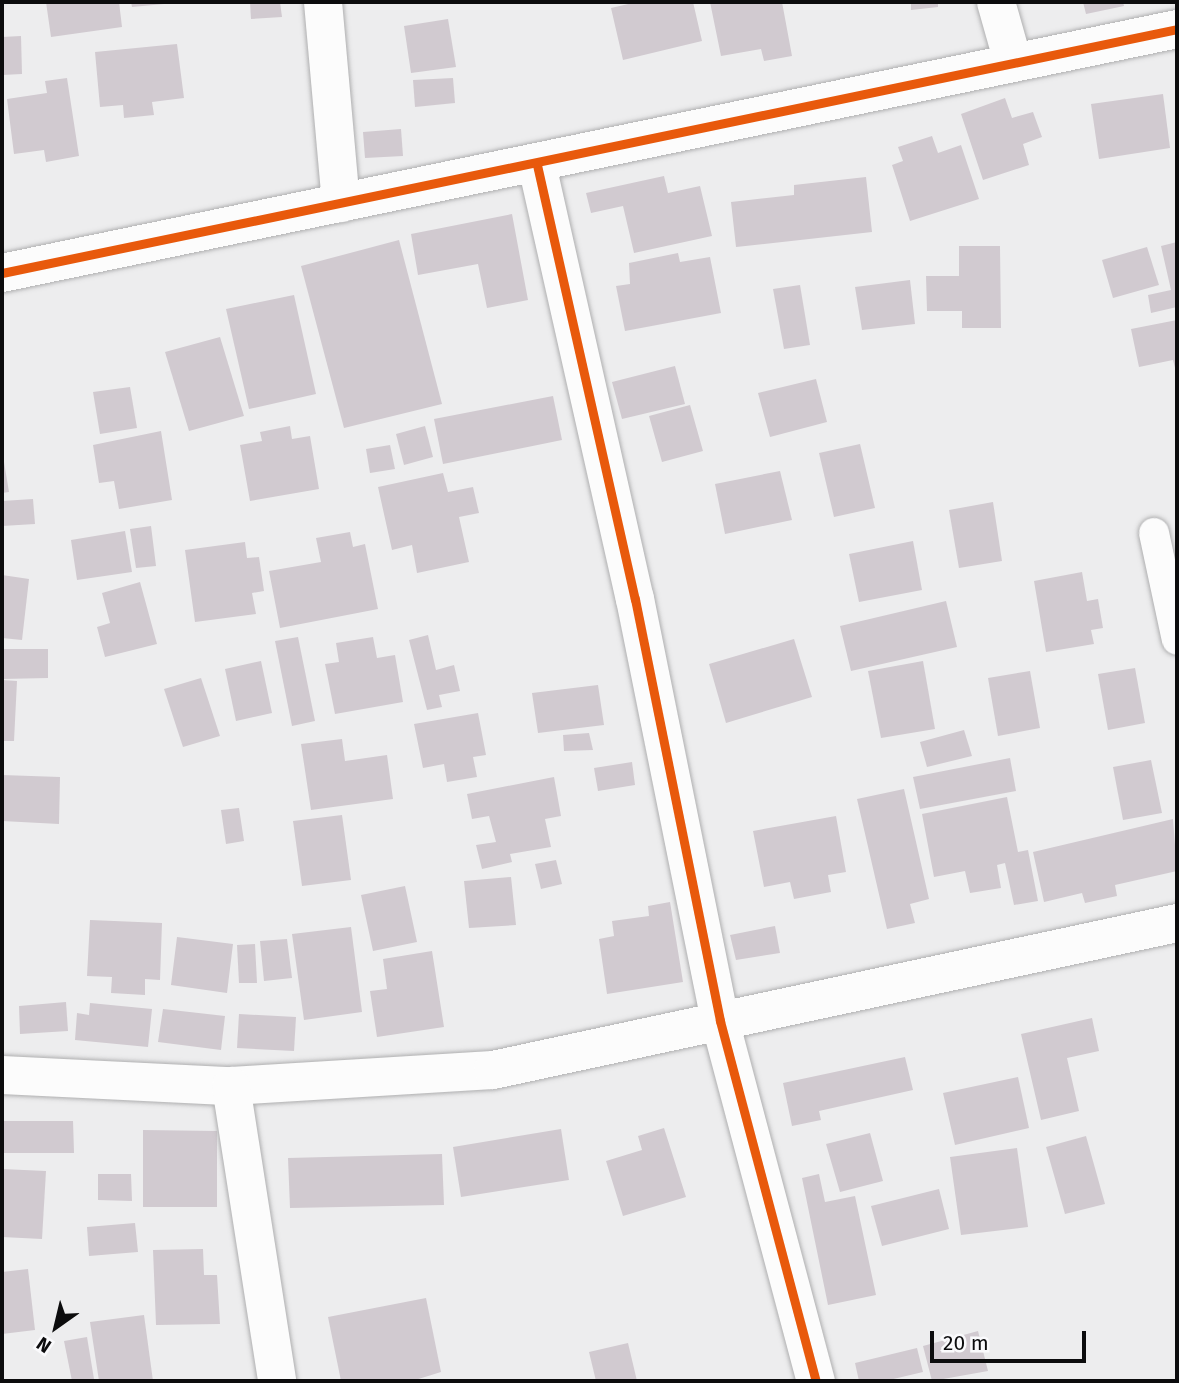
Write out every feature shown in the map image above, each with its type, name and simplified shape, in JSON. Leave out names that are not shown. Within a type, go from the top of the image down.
[{"type":"street","points":[[323,2],[341,204]]},
{"type":"street","points":[[996,2],[1013,62]]},
{"type":"street","points":[[2,273],[537,165],[1177,29]]},
{"type":"street","points":[[537,165],[635,599],[720,1021],[816,1381]]},
{"type":"street","points":[[2,1075],[231,1086],[493,1070],[1177,923]]},
{"type":"street","points":[[231,1086],[277,1381]]},
{"type":"lane","points":[[1154,533],[1177,640]]},
{"type":"building","points":[[46,2],[119,2],[122,27],[51,37]]},
{"type":"building","points":[[131,2],[164,2],[164,4],[132,7]]},
{"type":"building","points":[[250,2],[280,2],[282,17],[251,19]]},
{"type":"building","points":[[637,2],[693,2],[702,41],[623,60],[611,8]]},
{"type":"building","points":[[710,2],[782,2],[792,56],[764,61],[761,49],[721,56]]},
{"type":"building","points":[[911,2],[938,2],[938,7],[911,10]]},
{"type":"building","points":[[1083,2],[1123,2],[1124,6],[1086,14]]},
{"type":"building","points":[[448,19],[456,67],[411,73],[404,26]]},
{"type":"building","points":[[21,36],[22,74],[2,75],[2,37]]},
{"type":"building","points":[[177,44],[184,98],[152,102],[154,115],[124,118],[123,105],[100,107],[95,52]]},
{"type":"building","points":[[67,78],[79,156],[46,162],[44,150],[14,154],[7,99],[47,93],[45,81]]},
{"type":"building","points":[[453,78],[455,103],[415,107],[413,80]]},
{"type":"building","points":[[1163,94],[1170,148],[1099,159],[1091,104]]},
{"type":"building","points":[[1005,98],[1012,118],[1033,112],[1042,137],[1023,144],[1029,165],[983,180],[961,114]]},
{"type":"building","points":[[401,129],[403,156],[365,158],[363,132]]},
{"type":"building","points":[[932,136],[938,153],[961,145],[979,199],[910,221],[892,165],[903,161],[898,147]]},
{"type":"building","points":[[664,176],[668,193],[700,186],[712,236],[634,253],[623,206],[591,213],[586,193]]},
{"type":"building","points":[[866,177],[872,232],[736,247],[731,202],[794,195],[794,185]]},
{"type":"building","points":[[512,214],[528,300],[487,308],[478,264],[418,275],[411,234]]},
{"type":"building","points":[[399,240],[442,404],[344,428],[301,266]]},
{"type":"building","points":[[1177,242],[1177,307],[1151,313],[1148,295],[1171,290],[1161,246]]},
{"type":"building","points":[[959,246],[1000,246],[1001,328],[962,328],[962,311],[927,311],[926,276],[959,276]]},
{"type":"building","points":[[1147,247],[1159,285],[1113,298],[1102,260]]},
{"type":"building","points":[[678,253],[680,262],[710,257],[721,313],[625,331],[616,286],[630,284],[629,263]]},
{"type":"building","points":[[910,280],[915,324],[862,330],[855,287]]},
{"type":"building","points":[[800,285],[810,345],[784,349],[773,289]]},
{"type":"building","points":[[294,295],[316,394],[249,409],[226,309]]},
{"type":"building","points":[[1177,320],[1177,376],[1173,360],[1139,367],[1131,329]]},
{"type":"building","points":[[220,337],[244,416],[189,431],[165,352]]},
{"type":"building","points":[[675,366],[685,404],[622,419],[612,382]]},
{"type":"building","points":[[816,379],[827,422],[770,437],[758,393]]},
{"type":"building","points":[[130,387],[137,428],[100,434],[93,392]]},
{"type":"building","points":[[553,396],[562,440],[443,464],[434,419]]},
{"type":"building","points":[[690,405],[703,451],[662,462],[649,416]]},
{"type":"building","points":[[290,426],[292,439],[310,436],[319,489],[250,501],[240,445],[262,441],[260,432]]},
{"type":"building","points":[[425,426],[433,457],[404,465],[396,434]]},
{"type":"building","points":[[161,431],[172,500],[119,509],[114,481],[99,483],[93,445]]},
{"type":"building","points":[[860,444],[875,508],[834,517],[819,453]]},
{"type":"building","points":[[390,445],[395,469],[370,473],[366,449]]},
{"type":"building","points":[[2,450],[9,492],[2,493]]},
{"type":"building","points":[[780,471],[792,520],[725,534],[715,484]]},
{"type":"building","points":[[443,473],[448,492],[473,487],[479,513],[459,517],[469,562],[417,573],[412,545],[392,550],[378,487]]},
{"type":"building","points":[[33,499],[35,524],[2,526],[2,501]]},
{"type":"building","points":[[993,502],[1002,561],[959,568],[949,510]]},
{"type":"building","points":[[151,526],[156,566],[136,568],[130,529]]},
{"type":"building","points":[[125,531],[132,572],[77,580],[71,540]]},
{"type":"building","points":[[350,532],[353,547],[365,544],[378,609],[280,628],[269,571],[321,562],[316,538]]},
{"type":"building","points":[[913,541],[922,590],[859,602],[849,554]]},
{"type":"building","points":[[245,542],[247,558],[259,557],[264,591],[252,593],[256,614],[195,622],[185,550]]},
{"type":"building","points":[[1082,572],[1087,601],[1098,599],[1103,628],[1091,630],[1094,644],[1046,652],[1034,581]]},
{"type":"building","points":[[2,575],[29,579],[22,640],[2,638]]},
{"type":"building","points":[[140,582],[157,644],[105,657],[97,627],[110,623],[102,593]]},
{"type":"building","points":[[946,601],[957,647],[851,671],[840,626]]},
{"type":"building","points":[[428,635],[436,670],[454,665],[460,691],[439,695],[442,707],[427,710],[409,640]]},
{"type":"building","points":[[298,637],[315,721],[292,726],[275,641]]},
{"type":"building","points":[[373,637],[377,658],[395,655],[403,702],[335,714],[325,664],[339,662],[336,643]]},
{"type":"building","points":[[794,639],[812,697],[726,723],[709,664]]},
{"type":"building","points":[[2,649],[48,649],[48,678],[2,679]]},
{"type":"building","points":[[261,661],[272,713],[236,721],[225,669]]},
{"type":"building","points":[[923,661],[935,729],[881,738],[868,671]]},
{"type":"building","points":[[1135,668],[1145,723],[1108,730],[1098,674]]},
{"type":"building","points":[[1030,671],[1040,728],[998,736],[988,678]]},
{"type":"building","points":[[201,678],[220,736],[183,747],[164,689]]},
{"type":"building","points":[[2,680],[17,681],[14,741],[2,741]]},
{"type":"building","points":[[598,685],[604,725],[538,733],[532,693]]},
{"type":"building","points":[[478,713],[486,755],[473,757],[477,777],[447,782],[444,764],[423,768],[414,724]]},
{"type":"building","points":[[964,730],[972,756],[927,767],[920,742]]},
{"type":"building","points":[[589,733],[593,750],[564,751],[563,735]]},
{"type":"building","points":[[342,739],[345,761],[387,755],[393,799],[311,810],[301,744]]},
{"type":"building","points":[[1010,758],[1016,791],[920,809],[913,777]]},
{"type":"building","points":[[1151,760],[1162,813],[1123,820],[1113,767]]},
{"type":"building","points":[[632,762],[635,785],[598,791],[594,768]]},
{"type":"building","points":[[2,775],[60,777],[59,824],[2,821]]},
{"type":"building","points":[[554,777],[561,816],[545,819],[551,847],[510,854],[512,862],[482,869],[476,845],[496,842],[489,816],[472,819],[467,794]]},
{"type":"building","points":[[904,789],[929,899],[910,904],[915,923],[887,929],[857,799]]},
{"type":"building","points":[[1007,797],[1018,852],[1028,850],[1038,901],[1014,905],[1005,863],[997,865],[1001,888],[970,893],[965,871],[934,877],[922,814]]},
{"type":"building","points":[[239,808],[244,841],[226,844],[221,810]]},
{"type":"building","points":[[342,815],[351,880],[302,886],[293,821]]},
{"type":"building","points":[[836,816],[846,872],[828,875],[831,892],[794,899],[790,882],[764,887],[753,831]]},
{"type":"building","points":[[1173,819],[1177,871],[1115,885],[1117,896],[1085,903],[1082,893],[1044,902],[1033,852]]},
{"type":"building","points":[[556,860],[562,884],[541,889],[535,864]]},
{"type":"building","points":[[511,877],[516,925],[469,928],[464,881]]},
{"type":"building","points":[[405,886],[417,942],[373,951],[361,895]]},
{"type":"building","points":[[670,902],[683,982],[607,994],[599,939],[614,936],[612,921],[649,916],[648,906]]},
{"type":"building","points":[[90,920],[162,923],[160,980],[145,979],[145,995],[111,993],[112,977],[87,976]]},
{"type":"building","points":[[775,926],[780,953],[736,960],[730,935]]},
{"type":"building","points":[[351,927],[362,1012],[304,1020],[292,934]]},
{"type":"building","points":[[177,937],[233,944],[227,993],[171,985]]},
{"type":"building","points":[[287,939],[292,978],[264,981],[260,941]]},
{"type":"building","points":[[255,944],[257,983],[239,983],[237,945]]},
{"type":"building","points":[[432,951],[444,1027],[377,1037],[370,991],[387,989],[383,959]]},
{"type":"building","points":[[66,1002],[68,1031],[20,1034],[19,1006]]},
{"type":"building","points":[[90,1003],[152,1009],[148,1047],[75,1040],[77,1013],[89,1015]]},
{"type":"building","points":[[163,1009],[225,1016],[221,1050],[158,1042]]},
{"type":"building","points":[[239,1014],[296,1017],[294,1051],[237,1048]]},
{"type":"building","points":[[1092,1018],[1099,1051],[1067,1058],[1079,1111],[1041,1120],[1021,1034]]},
{"type":"building","points":[[905,1057],[913,1090],[819,1111],[821,1120],[792,1126],[783,1083]]},
{"type":"building","points":[[1018,1077],[1029,1128],[955,1145],[943,1093]]},
{"type":"building","points":[[3,1121],[73,1121],[74,1153],[4,1153]]},
{"type":"building","points":[[664,1128],[686,1197],[623,1216],[606,1161],[642,1150],[638,1136]]},
{"type":"building","points":[[561,1129],[569,1180],[461,1197],[453,1147]]},
{"type":"building","points":[[143,1130],[217,1131],[217,1207],[143,1207]]},
{"type":"building","points":[[870,1133],[883,1181],[840,1192],[826,1144]]},
{"type":"building","points":[[1086,1136],[1105,1204],[1065,1214],[1046,1147]]},
{"type":"building","points":[[1017,1148],[1028,1227],[961,1235],[950,1157]]},
{"type":"building","points":[[442,1154],[444,1205],[290,1208],[288,1158]]},
{"type":"building","points":[[2,1169],[46,1171],[42,1239],[2,1237]]},
{"type":"building","points":[[98,1174],[131,1174],[132,1201],[98,1200]]},
{"type":"building","points":[[819,1174],[825,1202],[855,1196],[876,1295],[828,1305],[802,1178]]},
{"type":"building","points":[[939,1189],[949,1229],[882,1246],[871,1206]]},
{"type":"building","points":[[135,1223],[138,1252],[89,1256],[87,1227]]},
{"type":"building","points":[[203,1249],[204,1275],[217,1275],[220,1324],[156,1325],[153,1250]]},
{"type":"building","points":[[28,1269],[35,1330],[2,1334],[2,1272]]},
{"type":"building","points":[[426,1298],[441,1372],[412,1381],[341,1381],[328,1317]]},
{"type":"building","points":[[144,1315],[153,1381],[99,1381],[90,1322]]},
{"type":"building","points":[[978,1331],[988,1371],[932,1381],[923,1346]]},
{"type":"building","points":[[87,1337],[94,1379],[72,1381],[64,1341]]},
{"type":"building","points":[[628,1343],[637,1381],[596,1381],[589,1352]]},
{"type":"building","points":[[917,1348],[923,1372],[885,1381],[859,1381],[855,1363]]},
{"type":"cycle path","points":[[2,273],[1177,29]]},
{"type":"cycle path","points":[[537,165],[635,599],[720,1021],[816,1381]]}]
